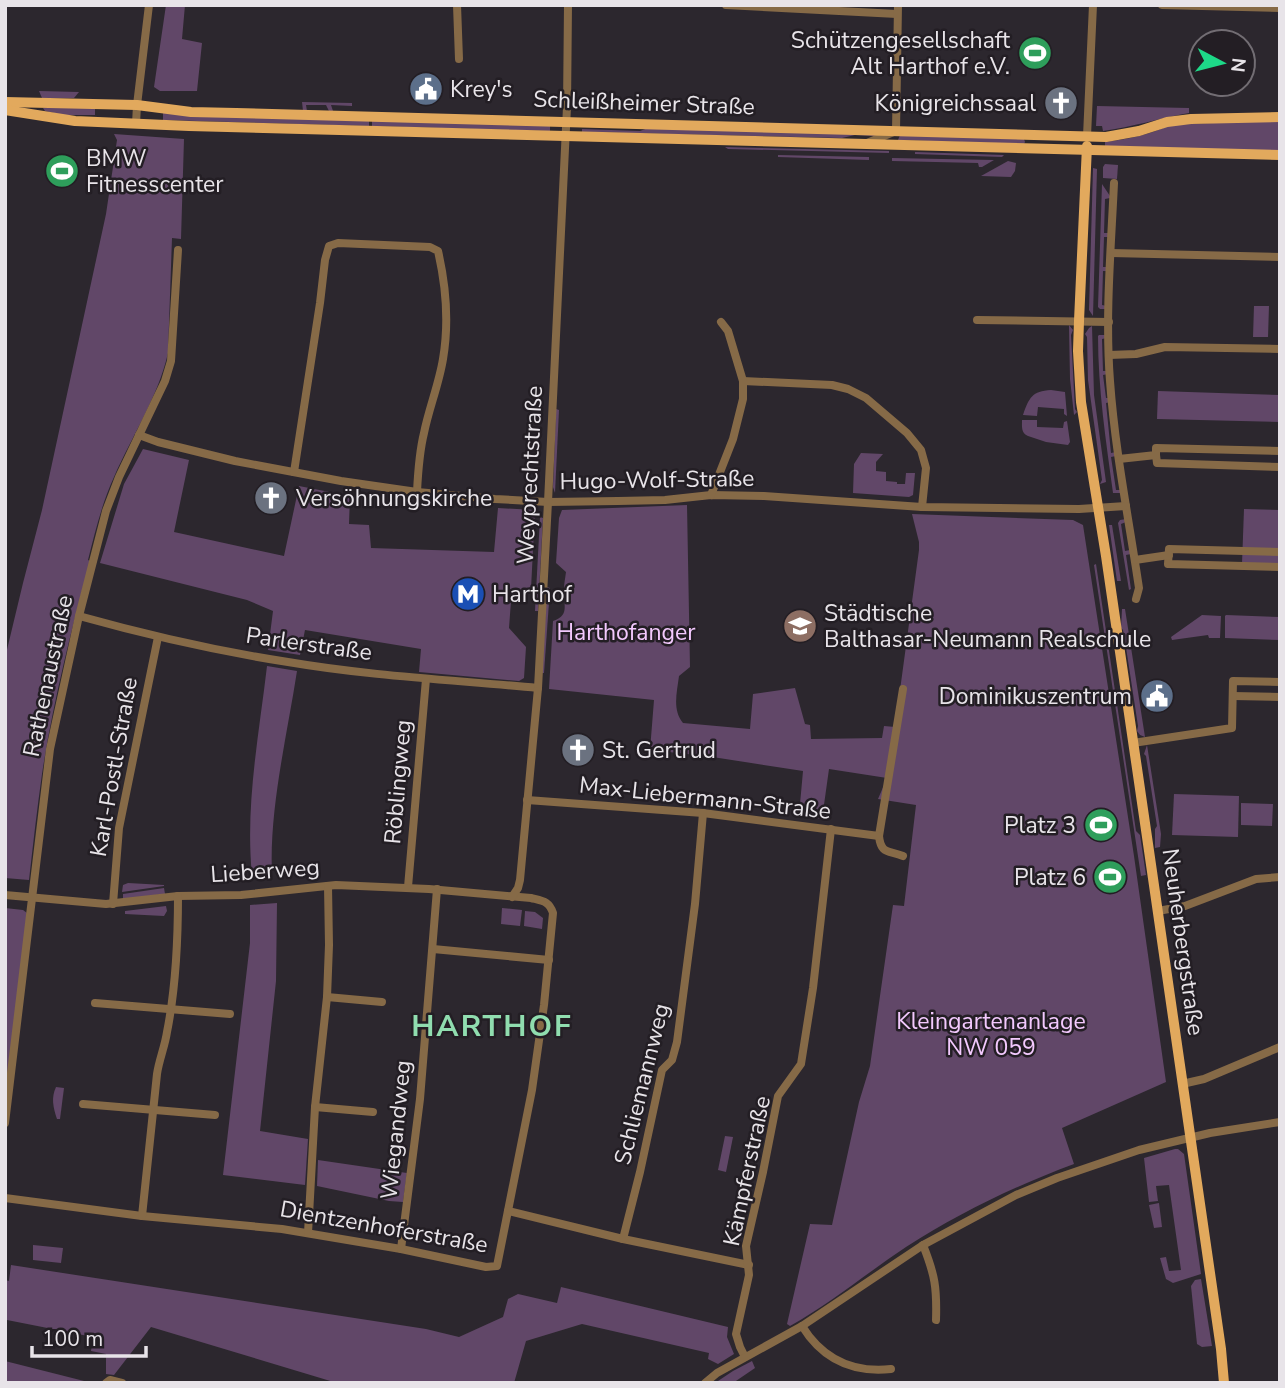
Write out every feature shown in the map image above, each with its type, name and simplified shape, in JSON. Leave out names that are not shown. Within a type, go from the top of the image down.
[{"type":"main road","name":"Schleißheimer Straße","points":[[5,102],[136,105],[191,112],[1106,137],[1191,119],[1280,117]]},
{"type":"main road","name":"Schleißheimer Straße","points":[[5,110],[75,121],[136,124],[1280,155]]},
{"type":"main road","points":[[1022,135],[1028,141],[1022,148]]},
{"type":"main road","name":"Neuherbergstraße","points":[[1087,136],[1079,321],[1081,402],[1158,911],[1224,1383]]},
{"type":"street","points":[[136,124],[149,5]]},
{"type":"street","points":[[457,5],[459,59]]},
{"type":"street","name":"Weyprechtstraße","points":[[512,897],[520,880],[538,688],[565,137],[568,5]]},
{"type":"street","points":[[726,5],[897,10],[896,131],[864,144]]},
{"type":"street","points":[[1087,136],[1093,5]]},
{"type":"street","points":[[1163,5],[1280,9]]},
{"type":"street","points":[[1114,183],[1109,322],[1110,381],[1139,588],[1136,599]]},
{"type":"street","points":[[294,472],[329,246],[338,243],[430,247],[438,251],[444,280],[445,339],[441,368],[420,449],[416,492]]},
{"type":"street","name":"Rathenaustraße","points":[[5,1123],[50,749],[79,616],[106,511],[119,477],[165,381],[171,361],[178,250]]},
{"type":"street","points":[[1111,253],[1280,257]]},
{"type":"street","points":[[977,320],[1109,322]]},
{"type":"street","points":[[711,495],[733,439],[743,399],[743,381],[728,331],[721,322]]},
{"type":"street","points":[[1109,355],[1136,355],[1165,347],[1280,349]]},
{"type":"street","points":[[743,381],[832,384],[866,398],[907,433],[920,450],[926,468],[922,507]]},
{"type":"street","name":"Hugo-Wolf-Straße","points":[[139,435],[212,455],[294,472],[416,492],[548,502],[665,500],[711,495],[922,507],[1098,508]]},
{"type":"street","points":[[1280,451],[1156,448],[1157,463],[1280,467]]},
{"type":"street","points":[[1176,448],[1176,463]]},
{"type":"street","points":[[1119,459],[1156,455]]},
{"type":"street","points":[[1098,508],[1126,506]]},
{"type":"street","points":[[1280,551],[1169,549],[1168,564],[1280,568]]},
{"type":"street","points":[[1234,550],[1234,566]]},
{"type":"street","points":[[1135,560],[1169,555]]},
{"type":"street","name":"Parlerstraße","points":[[79,616],[158,637],[290,663],[426,679],[538,688]]},
{"type":"street","name":"Karl-Postl-Straße","points":[[113,904],[119,828],[158,637]]},
{"type":"street","name":"Röblingweg","points":[[408,887],[426,679]]},
{"type":"street","points":[[1133,743],[1232,728],[1233,681],[1280,682]]},
{"type":"street","points":[[903,689],[879,836],[884,850],[903,856]]},
{"type":"street","points":[[1233,695],[1280,697]]},
{"type":"street","name":"Max-Liebermann-Straße","points":[[527,800],[703,813],[879,836]]},
{"type":"street","name":"Schliemannweg","points":[[623,1238],[662,1070],[672,1060],[677,1042],[695,904],[703,813]]},
{"type":"street","name":"Kämpferstraße","points":[[745,1357],[736,1334],[749,1275],[746,1246],[778,1096],[801,1064],[813,988],[831,829]]},
{"type":"street","points":[[1158,911],[1185,906],[1256,879],[1280,877]]},
{"type":"street","points":[[308,1233],[315,1107],[327,997],[328,886]]},
{"type":"street","name":"Lieberweg","points":[[5,895],[113,904],[328,886],[408,887],[512,897],[542,901],[550,905],[553,913],[548,960]]},
{"type":"street","name":"Wiegandweg","points":[[401,1249],[420,1099],[437,889]]},
{"type":"street","points":[[142,1216],[159,1059],[167,1036],[171,1009],[177,954],[178,897]]},
{"type":"street","points":[[433,948],[548,960],[532,1090],[509,1211]]},
{"type":"street","points":[[327,997],[382,1003]]},
{"type":"street","points":[[95,1003],[230,1014]]},
{"type":"street","points":[[1182,1084],[1205,1079],[1280,1047]]},
{"type":"street","points":[[83,1104],[215,1115]]},
{"type":"street","points":[[315,1107],[373,1112]]},
{"type":"street","points":[[705,1383],[717,1373],[803,1326],[923,1245],[1016,1195],[1139,1150],[1280,1122]]},
{"type":"street","name":"Dientzenhoferstraße","points":[[5,1198],[142,1216],[254,1225],[401,1249],[486,1267],[497,1266],[509,1211],[749,1265]]},
{"type":"street","points":[[923,1245],[936,1286],[936,1320]]},
{"type":"street","points":[[803,1326],[818,1346],[839,1362],[860,1369],[891,1369]]},
{"type":"street","points":[[108,1381],[122,1383]]},
{"type":"green space","points":[[166,5],[185,5],[182,39],[202,43],[197,91],[160,91],[154,87]]},
{"type":"green space","points":[[39,91],[79,92],[74,98],[42,98]]},
{"type":"green space","points":[[302,102],[352,103],[352,106],[331,105],[333,111],[329,111],[326,105],[306,105],[307,111],[303,111]]},
{"type":"green space","points":[[1097,106],[1189,108],[1189,113],[1103,131],[1102,126],[1096,126]]},
{"type":"green space","points":[[95,107],[95,115],[63,115],[45,111],[43,108]]},
{"type":"green space","points":[[163,113],[369,120],[369,126],[163,120]]},
{"type":"green space","points":[[372,120],[550,125],[550,131],[372,126]]},
{"type":"green space","points":[[1280,120],[1280,151],[1105,146],[1105,142],[1138,136],[1170,125]]},
{"type":"green space","points":[[648,128],[878,134],[842,138],[582,132],[582,129],[640,131]]},
{"type":"green space","points":[[114,134],[184,139],[181,239],[172,238],[168,353],[151,401],[110,487],[93,539],[51,720],[29,880],[5,878],[5,658],[42,510],[106,214],[117,140]]},
{"type":"green space","points":[[900,135],[1024,139],[1025,142],[898,140]]},
{"type":"green space","points":[[725,147],[889,151],[889,153],[728,149]]},
{"type":"green space","points":[[915,152],[1004,155],[1002,157]]},
{"type":"green space","points":[[778,157],[869,157],[869,160]]},
{"type":"green space","points":[[892,158],[994,160],[979,167],[978,163],[892,161]]},
{"type":"green space","points":[[1008,161],[1016,163],[1011,177],[981,176]]},
{"type":"green space","points":[[1105,164],[1118,165],[1117,179],[1103,178]]},
{"type":"green space","points":[[1093,168],[1097,169],[1093,316],[1089,310]]},
{"type":"green space","points":[[1102,184],[1110,196],[1105,199],[1104,233],[1109,233],[1108,237],[1104,237],[1103,267],[1108,267],[1108,271],[1103,271],[1102,305],[1107,306],[1107,309],[1098,307]]},
{"type":"green space","points":[[1254,306],[1269,306],[1268,337],[1253,337]]},
{"type":"green space","points":[[1069,325],[1073,330],[1071,335],[1077,412],[1074,415],[1070,379]]},
{"type":"green space","points":[[1092,326],[1094,395],[1106,482],[1100,484],[1102,480],[1088,380],[1085,334]]},
{"type":"green space","points":[[1099,335],[1107,335],[1107,338],[1102,339],[1103,371],[1108,371],[1108,374],[1103,375],[1106,398],[1111,398],[1111,402],[1106,403],[1111,453],[1116,452],[1116,456],[1111,457],[1116,490],[1121,490],[1122,493],[1113,493],[1101,395]]},
{"type":"green space","points":[[1051,390],[1065,392],[1067,416],[1064,409],[1038,407],[1037,416],[1023,415],[1032,396]]},
{"type":"green space","points":[[1158,391],[1280,395],[1280,422],[1157,419]]},
{"type":"green space","points":[[556,409],[559,410],[555,493],[553,487]]},
{"type":"green space","points":[[1022,420],[1037,420],[1037,427],[1063,428],[1064,422],[1067,421],[1070,442],[1068,445],[1046,442],[1028,436],[1023,431]]},
{"type":"green space","name":"Harthofanger","points":[[143,449],[189,460],[174,532],[284,556],[299,486],[350,496],[349,524],[369,525],[371,548],[494,552],[498,508],[535,510],[531,589],[511,601],[509,628],[526,647],[524,678],[519,681],[419,672],[421,649],[305,630],[300,655],[268,650],[273,611],[247,600],[100,563],[124,484]]},
{"type":"green space","points":[[861,453],[883,454],[876,462],[876,471],[886,472],[886,481],[905,484],[906,473],[915,473],[913,495],[909,497],[853,493],[854,464]]},
{"type":"green space","name":"Kleingartenanlage NW 059","points":[[687,505],[690,667],[679,676],[676,701],[680,718],[683,723],[750,729],[753,694],[795,688],[805,724],[810,725],[811,739],[882,738],[884,726],[895,727],[919,550],[912,514],[1073,520],[1083,525],[1166,1082],[1062,1128],[1074,1164],[1030,1181],[946,1223],[790,1326],[787,1324],[810,1224],[832,1225],[859,1102],[870,1066],[893,905],[904,906],[916,805],[878,799],[887,778],[829,769],[822,819],[799,815],[803,771],[650,750],[654,700],[549,689],[553,621],[561,617],[565,609],[566,572],[556,563],[562,510]]},
{"type":"green space","points":[[1244,509],[1280,510],[1280,565],[1242,564]]},
{"type":"green space","points":[[540,517],[543,518],[538,611],[535,611]]},
{"type":"green space","points":[[1126,519],[1126,522],[1121,524],[1125,551],[1130,550],[1131,554],[1126,555],[1129,590],[1118,523]]},
{"type":"green space","points":[[1109,525],[1112,525],[1121,581],[1117,581]]},
{"type":"green space","points":[[1096,564],[1136,831],[1140,835],[1146,875],[1141,876],[1094,565]]},
{"type":"green space","points":[[547,587],[550,588],[542,673]]},
{"type":"green space","points":[[1122,609],[1125,609],[1145,737],[1137,731],[1121,628]]},
{"type":"green space","points":[[1202,615],[1221,616],[1220,638],[1209,638],[1208,635],[1172,640],[1171,637]]},
{"type":"green space","points":[[1226,615],[1280,617],[1280,640],[1225,638]]},
{"type":"green space","points":[[267,666],[297,671],[276,798],[272,874],[252,875],[250,823]]},
{"type":"green space","points":[[1147,745],[1161,834],[1160,847],[1155,848],[1157,826],[1144,754]]},
{"type":"green space","points":[[1174,794],[1239,796],[1238,837],[1172,835]]},
{"type":"green space","points":[[1241,803],[1273,804],[1272,826],[1241,825]]},
{"type":"green space","points":[[128,883],[164,886],[122,892],[123,885]]},
{"type":"green space","points":[[164,888],[165,894],[123,899],[123,894]]},
{"type":"green space","points":[[277,903],[276,981],[260,1131],[308,1139],[305,1185],[223,1175],[250,943],[250,905]]},
{"type":"green space","points":[[166,906],[164,916],[125,914],[125,911]]},
{"type":"green space","points":[[5,908],[27,913],[5,1103]]},
{"type":"green space","points":[[502,908],[522,910],[520,926],[501,924]]},
{"type":"green space","points":[[525,911],[535,912],[543,918],[542,929],[524,926]]},
{"type":"green space","points":[[56,1087],[64,1088],[60,1119],[57,1119],[54,1107],[53,1095]]},
{"type":"green space","points":[[725,1136],[733,1137],[726,1172],[718,1170]]},
{"type":"green space","points":[[1175,1149],[1184,1154],[1201,1274],[1173,1283],[1166,1279],[1160,1258],[1166,1257],[1169,1271],[1181,1270],[1169,1185],[1156,1186],[1158,1201],[1149,1202],[1144,1158]]},
{"type":"green space","points":[[318,1160],[407,1173],[403,1202],[317,1186]]},
{"type":"green space","points":[[1159,1203],[1162,1227],[1154,1228],[1149,1205]]},
{"type":"green space","points":[[33,1245],[63,1248],[61,1263],[33,1260]]},
{"type":"green space","points":[[11,1265],[426,1329],[459,1337],[503,1317],[508,1299],[518,1294],[557,1303],[561,1287],[728,1327],[727,1337],[734,1354],[718,1364],[708,1359],[709,1353],[582,1324],[526,1341],[514,1383],[337,1383],[151,1327],[114,1375],[106,1374],[106,1354],[91,1351],[93,1337],[7,1320],[5,1330],[5,1280],[9,1281]]},
{"type":"green space","points":[[1201,1279],[1212,1346],[1202,1347],[1197,1344],[1191,1286],[1195,1280]]},
{"type":"green space","points":[[5,1361],[92,1383],[5,1383]]},
{"type":"green space","points":[[752,1361],[755,1368],[733,1383],[715,1383],[733,1371]]},
{"type":"place","name":"Schützengesellschaft Alt Harthof e.V.","points":[[1035,53]]},
{"type":"place","name":"Krey's","points":[[426,89]]},
{"type":"place","name":"Königreichssaal","points":[[1061,103]]},
{"type":"place","name":"BMW Fitnesscenter","points":[[62,171]]},
{"type":"place","name":"Versöhnungskirche","points":[[271,498]]},
{"type":"place","name":"Harthof","points":[[468,594]]},
{"type":"place","name":"Städtische Balthasar-Neumann Realschule","points":[[800,626]]},
{"type":"place","name":"Dominikuszentrum","points":[[1157,696]]},
{"type":"place","name":"St. Gertrud","points":[[578,750]]},
{"type":"place","name":"Platz 3","points":[[1101,825]]},
{"type":"place","name":"Platz 6","points":[[1110,877]]},
{"type":"district","name":"HARTHOF","points":[[492,1026]]}]
